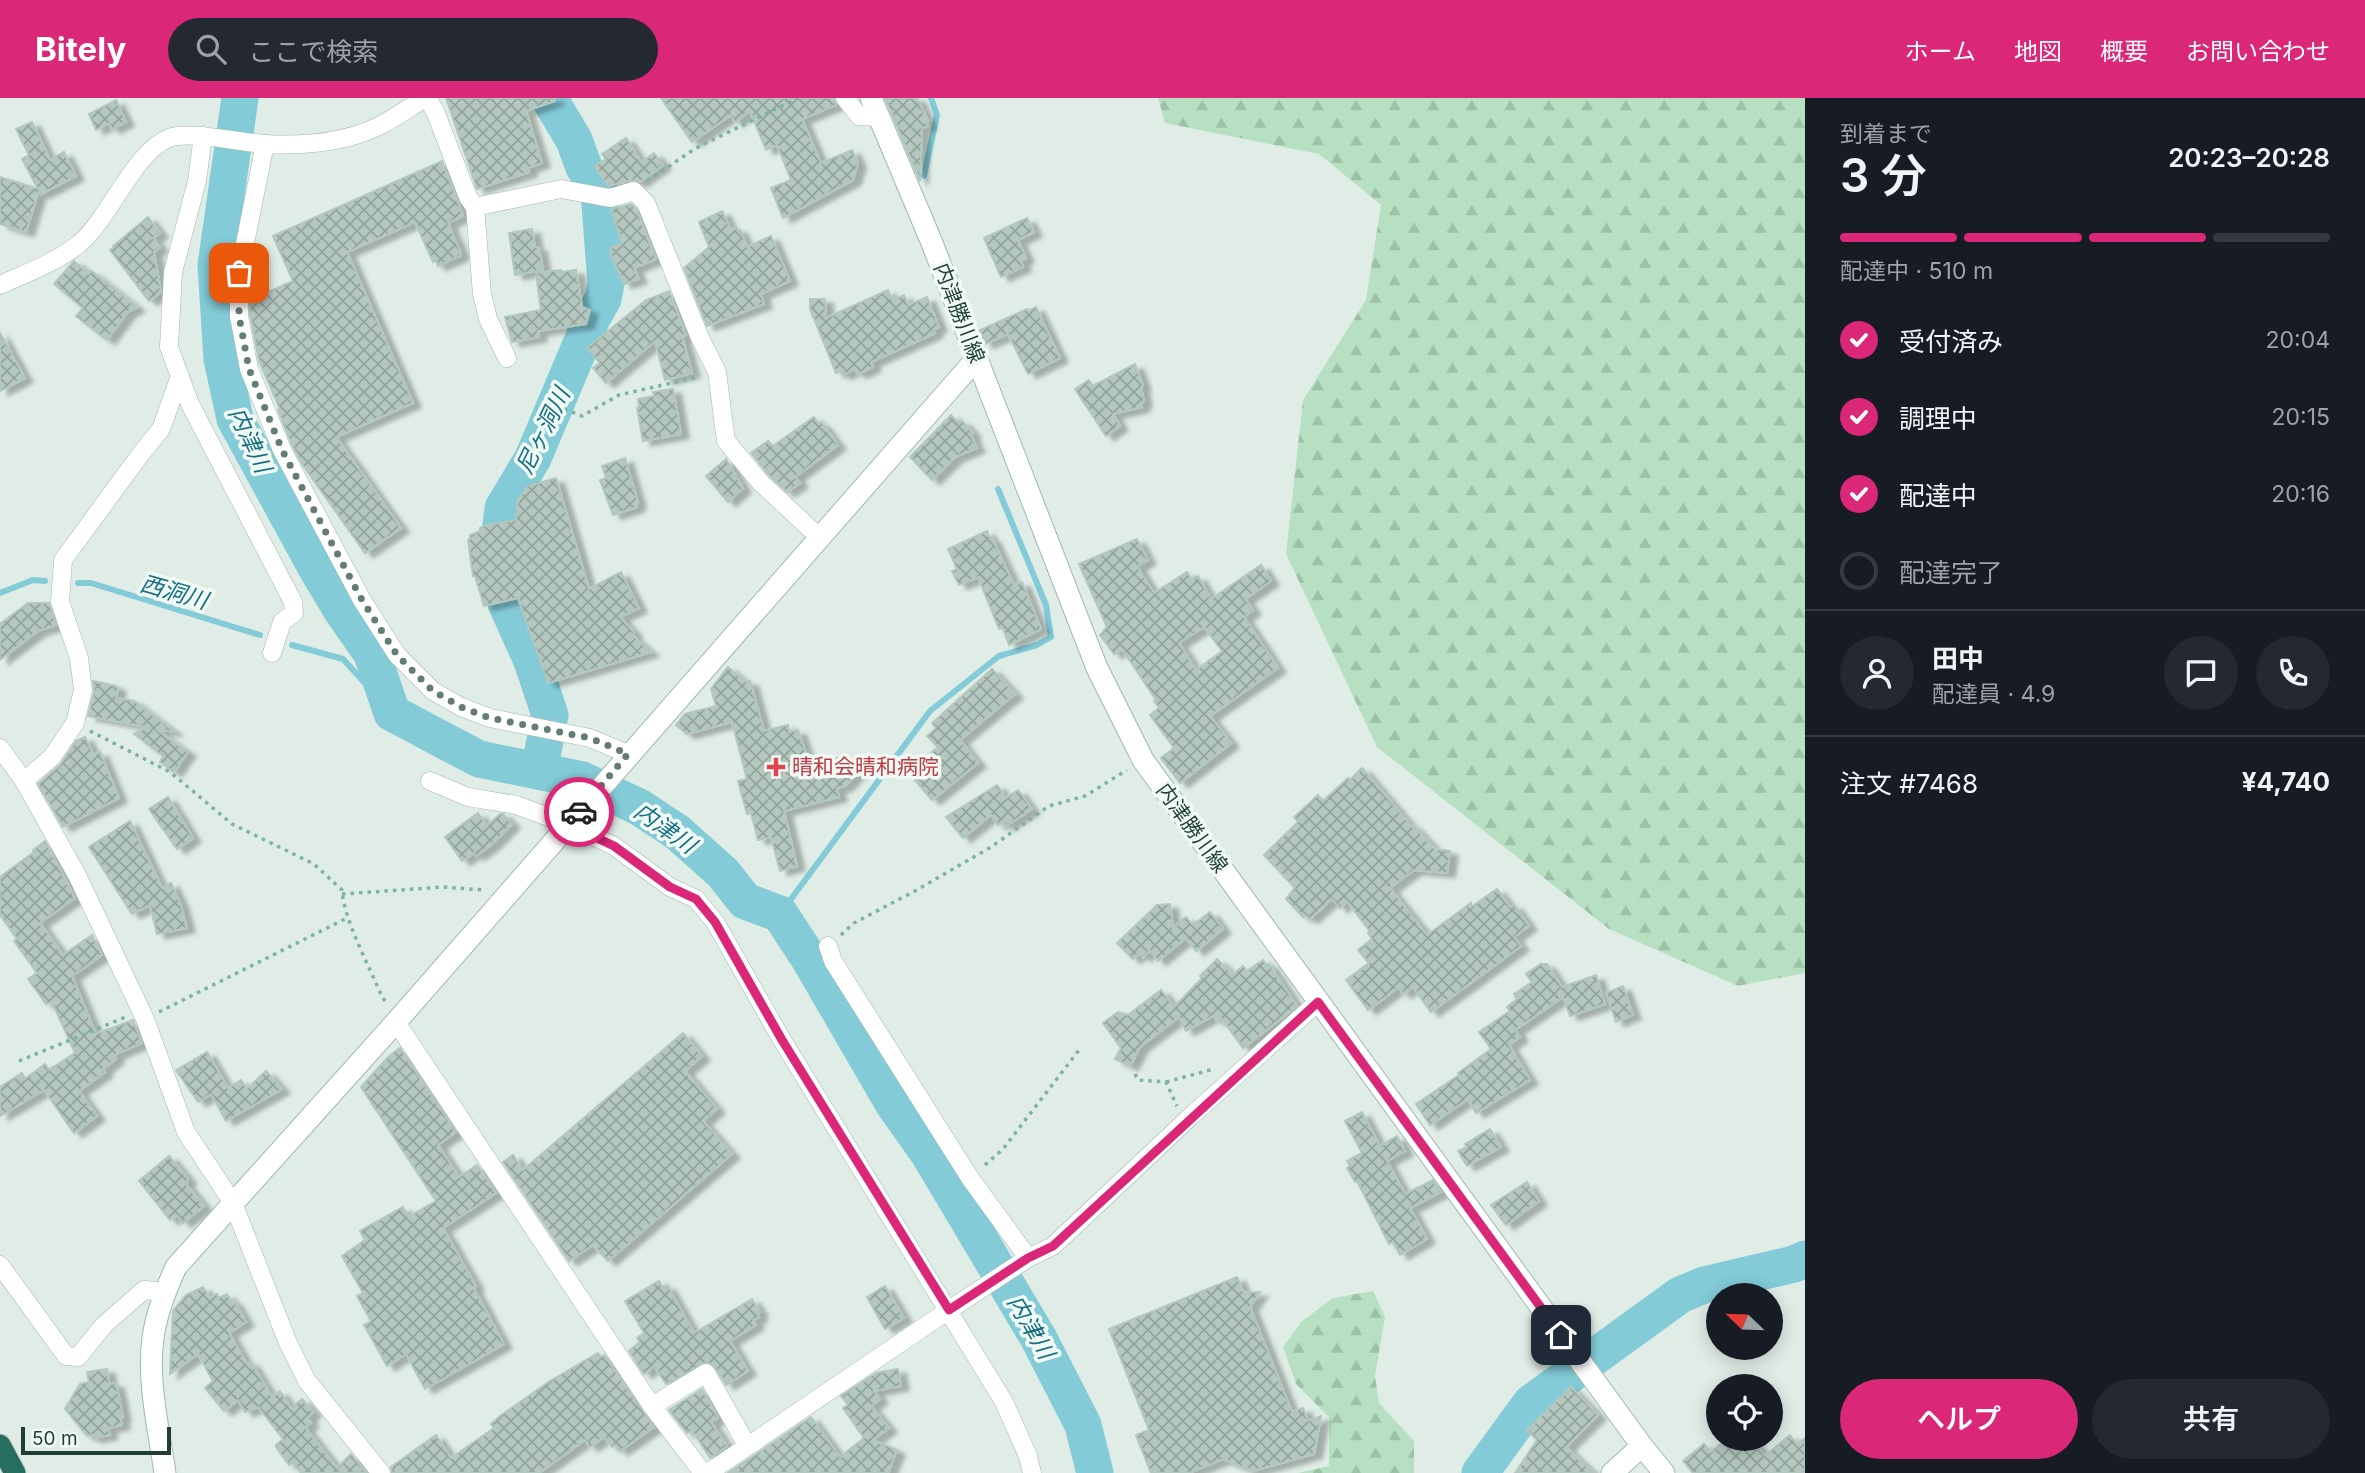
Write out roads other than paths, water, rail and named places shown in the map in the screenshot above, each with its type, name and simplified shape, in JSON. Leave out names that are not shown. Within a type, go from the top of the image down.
[{"type":"highway","points":[[0,1445],[15,1473]]},
{"type":"main road","name":"内津勝川線","points":[[874,107],[932,243],[1097,668],[1143,760],[1664,1473]]},
{"type":"main road","points":[[165,1473],[153,1379],[153,1338],[164,1293],[176,1267],[398,1020],[977,358]]},
{"type":"main road","points":[[1612,1473],[1642,1446]]},
{"type":"street","points":[[0,285],[52,262],[80,242],[103,217],[152,149],[171,137],[203,136],[265,144],[312,144],[346,138],[379,126],[426,98],[435,111],[468,197],[475,207],[482,295],[488,318],[507,358]]},
{"type":"street","points":[[845,98],[859,116],[874,107]]},
{"type":"street","points":[[203,136],[197,181],[173,272],[169,347],[190,404],[293,602],[294,613],[282,622],[272,653]]},
{"type":"street","points":[[265,144],[239,273],[239,316],[249,369],[282,450],[362,600],[397,655],[433,691],[461,707],[490,718],[590,738],[628,754]]},
{"type":"street","points":[[475,207],[561,189],[610,198],[634,191],[646,203],[700,338],[717,372],[726,441],[761,483],[820,537]]},
{"type":"street","points":[[24,781],[52,757],[75,723],[83,690],[79,658],[60,602],[63,560],[161,429],[180,376]]},
{"type":"street","points":[[0,748],[24,781],[77,875],[143,1015],[186,1132],[233,1203],[288,1343],[307,1381],[381,1473]]},
{"type":"street","points":[[430,780],[468,797],[516,806],[568,824],[614,846],[670,887],[696,899],[715,922],[782,1040],[1004,1402],[1028,1456],[1032,1473]]},
{"type":"street","points":[[828,946],[833,961],[970,1178],[1028,1258]]},
{"type":"street","points":[[398,1020],[652,1406],[706,1473],[1028,1258],[1053,1246],[1190,1117],[1318,1002]]},
{"type":"street","points":[[0,1265],[66,1356],[78,1357],[104,1325],[144,1290],[164,1293]]},
{"type":"street","points":[[652,1406],[706,1373],[747,1446]]},
{"type":"waterway","name":"内津川","points":[[240,98],[216,265],[222,359],[235,419],[318,571],[372,654],[392,713],[479,759],[582,780],[639,807],[677,832],[723,873],[745,901],[780,914],[810,960],[893,1103],[929,1154],[1039,1339],[1083,1425],[1095,1473]]},
{"type":"waterway","name":"尼ヶ洞川","points":[[539,771],[550,715],[532,661],[506,603],[500,535],[503,508],[533,458],[592,318],[603,299],[606,283],[599,191],[584,167],[574,140],[549,98]]},
{"type":"waterway","points":[[924,176],[937,115],[931,98]]},
{"type":"waterway","points":[[780,914],[930,711],[999,656],[1037,645],[1051,637],[1046,605],[998,489]]},
{"type":"waterway","name":"西洞川","points":[[0,593],[33,580],[45,581]]},
{"type":"waterway","name":"西洞川","points":[[78,583],[91,583],[260,635]]},
{"type":"waterway","name":"西洞川","points":[[292,645],[343,659],[392,713]]},
{"type":"waterway","points":[[1480,1473],[1531,1403],[1680,1295],[1704,1285],[1805,1259]]},
{"type":"place","name":"晴和会晴和病院","points":[[776,767]]}]
